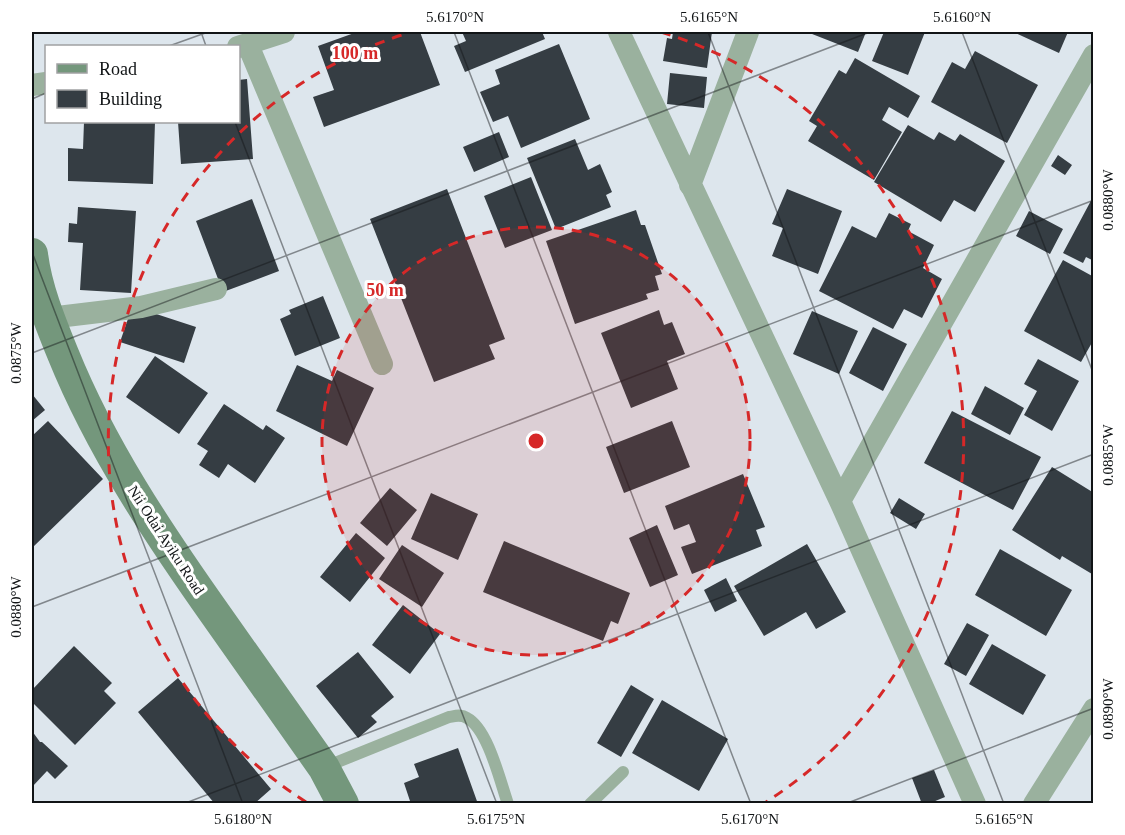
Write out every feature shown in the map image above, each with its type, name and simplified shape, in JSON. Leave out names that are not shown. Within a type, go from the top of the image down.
[{"type":"street","points":[[284,32],[243,46],[382,364]]},
{"type":"street","points":[[619,32],[840,501],[975,804]]},
{"type":"street","points":[[690,185],[748,32]]},
{"type":"street","points":[[840,501],[1094,55]]},
{"type":"street","name":"Nii Odai Ayiku Road","points":[[32,254],[34,271],[49,318],[75,383],[105,443],[163,540],[324,768],[344,804]]},
{"type":"street","points":[[49,318],[141,307],[216,289]]},
{"type":"street","points":[[1034,804],[1094,709]]},
{"type":"lane","points":[[324,768],[448,717],[465,716],[474,722],[483,733],[508,804]]},
{"type":"lane","points":[[590,804],[623,772]]},
{"type":"building","points":[[357,32],[420,32],[440,85],[324,127],[313,97],[334,90],[318,46]]},
{"type":"building","points":[[462,32],[542,32],[545,39],[465,72],[454,46],[466,41]]},
{"type":"building","points":[[673,32],[712,32],[707,68],[663,61],[667,38],[672,39]]},
{"type":"building","points":[[807,32],[866,32],[858,52]]},
{"type":"building","points":[[884,32],[925,32],[908,75],[872,61]]},
{"type":"building","points":[[1013,32],[1068,32],[1059,53]]},
{"type":"building","points":[[559,44],[590,119],[521,148],[508,116],[493,122],[480,92],[500,84],[495,70]]},
{"type":"building","points":[[975,51],[1038,85],[1007,143],[931,102],[952,62],[965,69]]},
{"type":"building","points":[[855,58],[920,96],[908,118],[889,107],[882,120],[902,132],[874,180],[808,141],[817,126],[809,121],[839,70],[846,74]]},
{"type":"building","points":[[670,73],[707,77],[704,108],[667,104]]},
{"type":"building","points":[[247,79],[253,159],[181,164],[178,123],[240,123],[240,80]]},
{"type":"building","points":[[84,123],[155,123],[153,184],[68,181],[68,148],[83,149]]},
{"type":"building","points":[[908,125],[934,140],[939,132],[955,141],[960,134],[1005,161],[975,212],[954,200],[941,222],[874,182]]},
{"type":"building","points":[[499,132],[509,157],[474,172],[463,147]]},
{"type":"building","points":[[575,139],[588,170],[600,164],[612,192],[606,195],[611,207],[556,229],[527,158]]},
{"type":"building","points":[[1058,155],[1072,165],[1065,175],[1051,166]]},
{"type":"building","points":[[531,177],[552,230],[505,248],[484,196]]},
{"type":"building","points":[[447,189],[505,339],[489,345],[495,359],[434,382],[370,219]]},
{"type":"building","points":[[787,189],[842,211],[818,274],[772,256],[783,228],[772,224]]},
{"type":"building","points":[[1094,195],[1094,261],[1086,257],[1083,263],[1063,253]]},
{"type":"building","points":[[252,199],[279,271],[223,292],[196,221]]},
{"type":"building","points":[[78,207],[136,211],[131,293],[80,290],[83,243],[68,242],[69,223],[77,224]]},
{"type":"building","points":[[636,210],[641,225],[645,225],[662,274],[655,276],[659,290],[646,294],[648,299],[575,324],[546,241]]},
{"type":"building","points":[[1029,211],[1063,229],[1050,254],[1016,236]]},
{"type":"building","points":[[889,213],[911,224],[908,231],[934,245],[923,268],[942,279],[922,318],[904,309],[893,329],[819,291],[852,226],[876,238]]},
{"type":"building","points":[[1063,260],[1094,277],[1094,339],[1081,362],[1024,331]]},
{"type":"building","points":[[323,296],[340,338],[295,356],[280,319],[291,314],[289,310]]},
{"type":"building","points":[[144,310],[196,327],[184,363],[120,342],[130,313]]},
{"type":"building","points":[[659,310],[664,325],[672,322],[685,354],[667,361],[678,389],[631,408],[601,333]]},
{"type":"building","points":[[812,311],[858,331],[839,374],[793,354]]},
{"type":"building","points":[[873,327],[907,344],[883,391],[849,373]]},
{"type":"building","points":[[155,356],[208,393],[179,434],[126,397]]},
{"type":"building","points":[[1038,359],[1079,381],[1052,431],[1024,415],[1037,391],[1024,384]]},
{"type":"building","points":[[297,365],[332,381],[337,370],[374,388],[347,446],[276,411]]},
{"type":"building","points":[[985,386],[1024,408],[1010,435],[971,414]]},
{"type":"building","points":[[32,394],[45,410],[32,421]]},
{"type":"building","points":[[224,404],[263,430],[266,425],[285,438],[255,483],[228,464],[219,478],[199,465],[208,451],[197,444]]},
{"type":"building","points":[[952,411],[1041,457],[1013,510],[924,463]]},
{"type":"building","points":[[48,421],[103,479],[32,548],[32,436]]},
{"type":"building","points":[[672,421],[690,467],[624,493],[606,447]]},
{"type":"building","points":[[1052,467],[1094,493],[1094,572],[1092,574],[1062,556],[1060,560],[1012,530]]},
{"type":"building","points":[[743,474],[765,527],[756,530],[762,546],[692,574],[681,547],[696,542],[689,524],[674,530],[665,506]]},
{"type":"building","points":[[390,488],[417,510],[387,546],[360,523]]},
{"type":"building","points":[[431,493],[478,514],[458,560],[411,539]]},
{"type":"building","points":[[899,498],[925,514],[916,529],[890,513]]},
{"type":"building","points":[[657,525],[678,575],[650,587],[629,538]]},
{"type":"building","points":[[356,533],[385,558],[350,602],[320,577]]},
{"type":"building","points":[[504,541],[630,593],[618,624],[611,621],[603,641],[483,592]]},
{"type":"building","points":[[807,544],[846,612],[816,629],[806,612],[764,636],[734,586]]},
{"type":"building","points":[[402,545],[444,573],[422,607],[379,579]]},
{"type":"building","points":[[1000,549],[1072,590],[1046,636],[975,595]]},
{"type":"building","points":[[726,578],[737,601],[715,612],[704,590]]},
{"type":"building","points":[[403,605],[440,634],[410,674],[372,645]]},
{"type":"building","points":[[967,623],[989,635],[966,676],[944,664]]},
{"type":"building","points":[[992,644],[1046,675],[1023,715],[969,684]]},
{"type":"building","points":[[74,646],[112,683],[104,691],[116,703],[75,745],[32,702],[32,690]]},
{"type":"building","points":[[358,652],[394,697],[371,716],[377,722],[358,738],[316,686]]},
{"type":"building","points":[[178,678],[271,789],[254,804],[215,804],[138,712]]},
{"type":"building","points":[[631,685],[654,699],[621,757],[597,743]]},
{"type":"building","points":[[662,700],[728,739],[699,791],[632,753]]},
{"type":"building","points":[[32,731],[40,742],[68,766],[55,779],[47,771],[32,787]]},
{"type":"building","points":[[458,748],[478,804],[411,804],[404,783],[419,777],[414,764]]},
{"type":"building","points":[[934,770],[945,797],[922,804],[912,778]]}]
